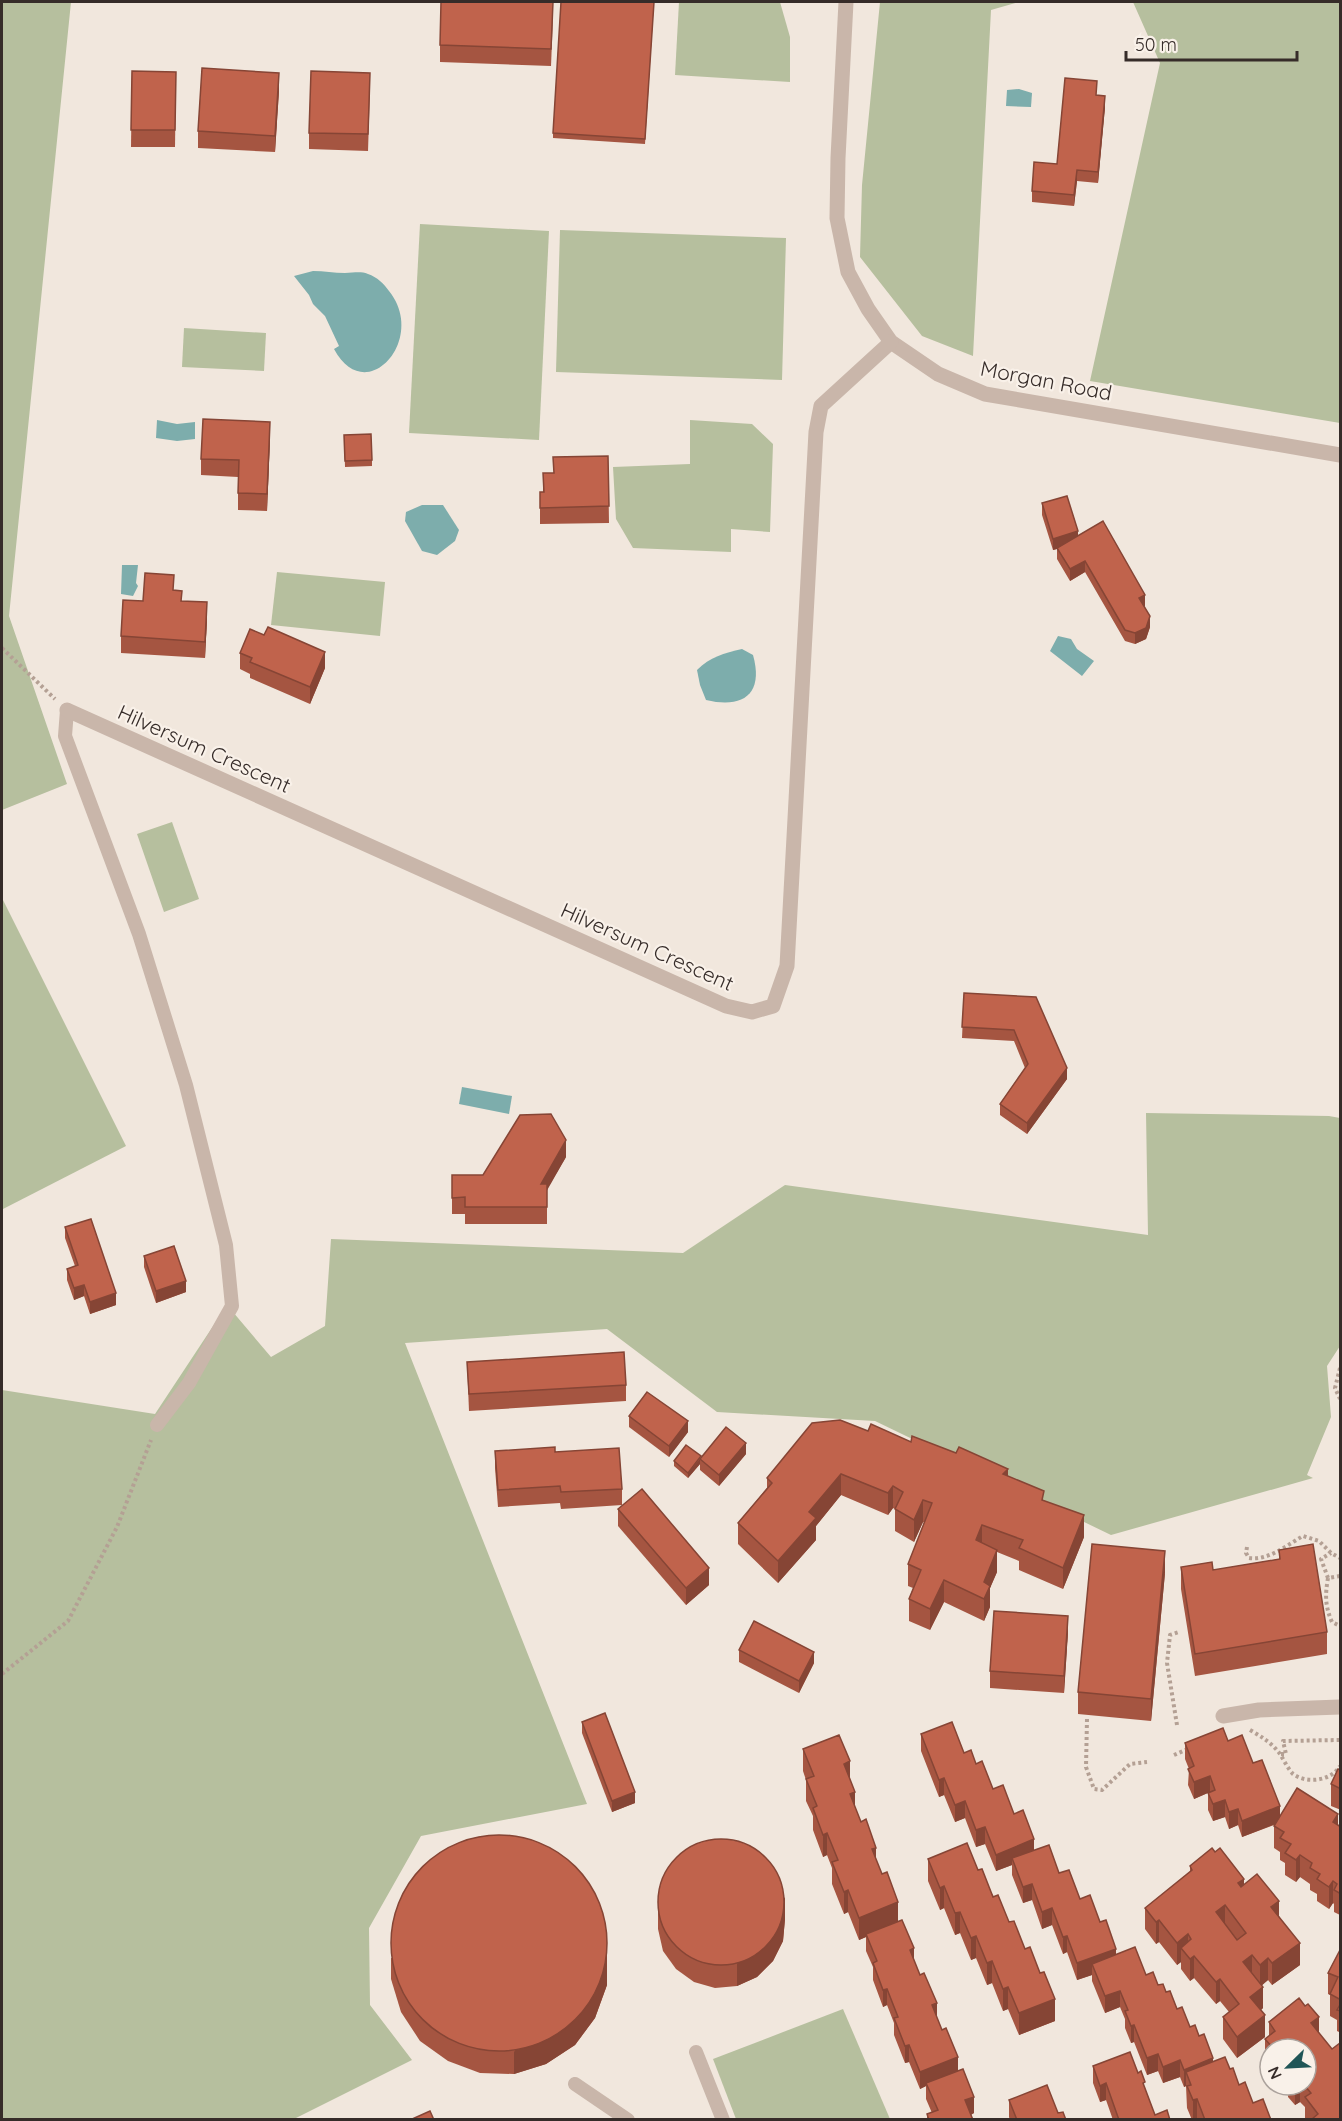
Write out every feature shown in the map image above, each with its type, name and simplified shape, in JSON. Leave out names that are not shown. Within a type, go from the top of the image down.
[{"type":"street","name":"Morgan Road","points":[[846,2],[837,218],[848,272],[868,309],[891,342],[938,374],[985,394],[1341,455]]},
{"type":"street","name":"Hilversum Crescent","points":[[67,710],[726,1006],[752,1012],[773,1005],[787,966],[816,432],[821,406],[891,342]]},
{"type":"street","points":[[1223,1716],[1249,1711],[1341,1707]]},
{"type":"lane","points":[[67,710],[65,736],[143,944],[186,1085],[226,1245],[232,1306],[189,1383],[157,1425]]},
{"type":"lane","points":[[696,2052],[723,2120]]},
{"type":"lane","points":[[575,2084],[628,2120]]},
{"type":"path","points":[[2,648],[67,710]]},
{"type":"path","points":[[1341,1368],[1335,1388],[1341,1399]]},
{"type":"path","points":[[2,1674],[68,1621],[117,1527],[157,1425]]},
{"type":"path","points":[[1247,1547],[1246,1553],[1249,1558],[1256,1559],[1271,1555],[1303,1536],[1319,1541],[1331,1553],[1341,1558]]},
{"type":"path","points":[[1331,1553],[1321,1559],[1328,1578],[1325,1596],[1332,1622],[1341,1626]]},
{"type":"path","points":[[1328,1578],[1341,1576]]},
{"type":"path","points":[[1177,1725],[1167,1663],[1170,1635],[1179,1632]]},
{"type":"path","points":[[1087,1719],[1086,1767],[1094,1789],[1102,1790],[1130,1764],[1147,1762]]},
{"type":"path","points":[[1249,1729],[1268,1740],[1281,1754],[1292,1773],[1306,1779],[1321,1780],[1341,1767]]},
{"type":"path","points":[[1281,1754],[1286,1754],[1283,1741],[1341,1740]]},
{"type":"path","points":[[1174,1755],[1199,1743]]},
{"type":"green space","points":[[2,2],[71,2],[9,616],[67,784],[2,810]]},
{"type":"green space","points":[[679,2],[780,2],[790,37],[790,82],[675,75]]},
{"type":"green space","points":[[880,2],[1019,2],[991,10],[973,356],[922,336],[860,257],[862,185]]},
{"type":"green space","points":[[1133,2],[1340,2],[1340,423],[1090,381],[1160,63]]},
{"type":"green space","points":[[420,224],[549,231],[539,440],[409,433]]},
{"type":"green space","points":[[560,230],[786,238],[782,380],[556,372]]},
{"type":"green space","points":[[184,328],[266,333],[264,371],[182,367]]},
{"type":"green space","points":[[690,420],[752,424],[773,444],[770,532],[731,529],[731,552],[633,548],[616,519],[613,467],[690,464]]},
{"type":"green space","points":[[277,572],[385,582],[380,636],[271,625]]},
{"type":"green space","points":[[172,822],[199,899],[164,912],[137,834]]},
{"type":"green space","points":[[2,898],[126,1146],[3,1209],[2,1205]]},
{"type":"green space","points":[[1146,1113],[1340,1118],[1340,1346],[1327,1366],[1331,1417],[1307,1475],[1313,1478],[1111,1535],[875,1421],[717,1412],[607,1329],[405,1343],[587,1804],[421,1836],[369,1928],[370,2005],[412,2060],[294,2119],[2,2119],[2,1390],[155,1414],[227,1305],[271,1357],[325,1326],[331,1239],[683,1253],[785,1185],[1148,1235]]},
{"type":"green space","points":[[843,2009],[890,2119],[736,2119],[713,2059]]},
{"type":"water","points":[[1019,89],[1032,93],[1031,107],[1006,106],[1007,90]]},
{"type":"water","points":[[313,271],[365,273],[383,283],[389,291],[399,310],[401,329],[397,346],[388,360],[376,370],[362,372],[347,366],[334,349],[339,346],[325,316],[313,304],[294,276]]},
{"type":"water","points":[[157,420],[177,424],[195,422],[195,439],[177,441],[156,438]]},
{"type":"water","points":[[422,505],[443,505],[459,530],[455,541],[437,555],[422,551],[405,521],[406,512]]},
{"type":"water","points":[[122,565],[138,565],[136,583],[138,586],[133,596],[121,594]]},
{"type":"water","points":[[1058,636],[1071,639],[1077,649],[1094,661],[1082,676],[1050,651]]},
{"type":"water","points":[[742,649],[753,655],[756,680],[753,689],[748,696],[740,700],[719,702],[706,700],[697,670],[718,656]]},
{"type":"water","points":[[462,1087],[512,1096],[509,1114],[459,1104]]},
{"type":"building","points":[[441,2],[553,2],[551,49],[440,45]]},
{"type":"building","points":[[561,2],[654,2],[645,139],[553,133]]},
{"type":"building","points":[[202,68],[279,73],[275,136],[198,131]]},
{"type":"building","points":[[132,71],[176,72],[175,130],[131,130]]},
{"type":"building","points":[[311,71],[370,73],[368,134],[309,133]]},
{"type":"building","points":[[1065,78],[1097,81],[1096,95],[1105,96],[1098,172],[1077,170],[1074,195],[1032,191],[1034,162],[1057,164]]},
{"type":"building","points":[[203,419],[270,422],[267,494],[238,493],[239,460],[201,459]]},
{"type":"building","points":[[371,434],[372,460],[345,461],[344,435]]},
{"type":"building","points":[[608,456],[609,506],[540,508],[540,492],[544,492],[543,473],[554,473],[553,457]]},
{"type":"building","points":[[1067,496],[1078,531],[1053,539],[1042,503]]},
{"type":"building","points":[[1103,521],[1145,595],[1139,598],[1150,616],[1146,628],[1135,633],[1125,630],[1085,561],[1070,569],[1057,548]]},
{"type":"building","points":[[145,573],[174,575],[173,590],[182,591],[181,601],[207,602],[205,642],[121,636],[123,600],[143,601]]},
{"type":"building","points":[[268,627],[325,652],[310,687],[250,662],[252,658],[240,653],[250,629],[264,635]]},
{"type":"building","points":[[964,993],[1036,997],[1067,1068],[1027,1123],[1000,1104],[1028,1064],[1014,1030],[962,1027]]},
{"type":"building","points":[[551,1114],[566,1140],[541,1184],[547,1184],[547,1207],[465,1207],[465,1197],[452,1198],[452,1175],[483,1175],[520,1115]]},
{"type":"building","points":[[91,1219],[116,1293],[90,1302],[84,1285],[74,1288],[67,1269],[78,1265],[65,1227]]},
{"type":"building","points":[[174,1246],[186,1281],[156,1291],[144,1256]]},
{"type":"building","points":[[624,1352],[626,1385],[469,1394],[467,1362]]},
{"type":"building","points":[[647,1392],[688,1421],[669,1446],[629,1416]]},
{"type":"building","points":[[840,1420],[868,1431],[871,1424],[911,1442],[912,1436],[956,1453],[959,1447],[1008,1469],[1003,1474],[1044,1491],[1042,1500],[1084,1515],[1063,1568],[1019,1548],[1023,1540],[982,1525],[976,1540],[997,1550],[984,1582],[990,1586],[984,1599],[944,1580],[930,1609],[909,1599],[921,1570],[908,1564],[932,1503],[923,1500],[914,1520],[895,1509],[903,1492],[893,1486],[888,1493],[841,1474],[809,1512],[816,1518],[778,1561],[738,1523],[772,1483],[767,1478],[812,1423]]},
{"type":"building","points":[[726,1427],[746,1443],[719,1475],[700,1459]]},
{"type":"building","points":[[686,1445],[701,1456],[688,1473],[674,1461]]},
{"type":"building","points":[[555,1447],[555,1452],[619,1448],[622,1489],[561,1492],[560,1486],[498,1490],[495,1451]]},
{"type":"building","points":[[642,1489],[709,1568],[686,1588],[618,1509]]},
{"type":"building","points":[[1092,1544],[1165,1551],[1151,1699],[1078,1692]]},
{"type":"building","points":[[1313,1544],[1327,1632],[1195,1654],[1181,1567],[1212,1562],[1213,1570],[1280,1559],[1279,1550]]},
{"type":"building","points":[[994,1611],[1068,1616],[1064,1676],[990,1671]]},
{"type":"building","points":[[754,1621],[814,1652],[799,1681],[739,1650]]},
{"type":"building","points":[[605,1713],[635,1792],[612,1801],[582,1722]]},
{"type":"building","points":[[952,1722],[964,1753],[971,1750],[976,1764],[982,1761],[993,1789],[1003,1785],[1014,1814],[1023,1810],[1034,1839],[996,1855],[985,1827],[976,1830],[965,1801],[955,1805],[944,1778],[939,1780],[921,1734]]},
{"type":"building","points":[[1223,1728],[1228,1741],[1242,1735],[1253,1763],[1262,1760],[1280,1806],[1242,1821],[1238,1809],[1229,1812],[1225,1800],[1213,1804],[1208,1793],[1215,1790],[1210,1776],[1194,1782],[1188,1769],[1194,1766],[1185,1743]]},
{"type":"building","points":[[839,1735],[850,1761],[844,1764],[855,1792],[850,1794],[861,1822],[866,1819],[876,1848],[872,1849],[882,1874],[887,1872],[898,1902],[859,1918],[848,1890],[844,1892],[832,1862],[838,1860],[827,1833],[823,1835],[813,1808],[817,1806],[806,1779],[814,1776],[803,1749]]},
{"type":"building","points":[[1338,1769],[1341,1770],[1341,1789],[1331,1784]]},
{"type":"building","points":[[1297,1788],[1338,1814],[1333,1822],[1341,1827],[1341,1894],[1334,1890],[1337,1884],[1333,1881],[1329,1887],[1317,1879],[1320,1874],[1310,1868],[1312,1863],[1300,1855],[1296,1860],[1285,1853],[1291,1844],[1280,1838],[1284,1832],[1274,1826]]},
{"type":"building","points":[[488,1835],[510,1835],[530,1839],[550,1847],[576,1866],[595,1892],[603,1912],[607,1943],[603,1974],[595,1994],[576,2020],[550,2039],[530,2047],[510,2051],[488,2051],[468,2047],[448,2039],[430,2027],[415,2012],[403,1994],[395,1974],[391,1954],[391,1932],[395,1912],[403,1892],[415,1874],[430,1859],[448,1847],[468,1839]]},
{"type":"building","points":[[721,1839],[745,1844],[766,1857],[779,1878],[784,1902],[779,1926],[766,1947],[745,1960],[721,1965],[697,1960],[676,1947],[663,1926],[658,1902],[663,1878],[676,1857],[697,1844]]},
{"type":"building","points":[[967,1843],[978,1870],[982,1869],[993,1897],[998,1895],[1009,1922],[1014,1921],[1025,1949],[1030,1947],[1040,1973],[1044,1972],[1055,1999],[1019,2013],[1008,1987],[1003,1989],[992,1961],[987,1963],[976,1936],[971,1938],[960,1912],[955,1913],[944,1886],[940,1888],[928,1859]]},
{"type":"building","points":[[1049,1845],[1059,1873],[1069,1870],[1080,1899],[1090,1895],[1100,1922],[1106,1920],[1116,1949],[1077,1963],[1067,1936],[1063,1937],[1052,1908],[1042,1912],[1032,1884],[1023,1887],[1012,1858]]},
{"type":"building","points":[[1212,1848],[1215,1852],[1220,1848],[1244,1879],[1238,1883],[1241,1887],[1257,1874],[1279,1901],[1271,1907],[1300,1943],[1272,1963],[1268,1958],[1260,1965],[1252,1955],[1243,1962],[1263,1987],[1250,1997],[1265,2015],[1237,2037],[1223,2017],[1239,2004],[1220,1979],[1216,1982],[1194,1956],[1190,1959],[1181,1948],[1191,1939],[1188,1934],[1177,1943],[1159,1920],[1156,1922],[1145,1908],[1192,1870],[1190,1866]],"holes":[[[1225,1905],[1246,1933],[1237,1940],[1216,1912]]]},
{"type":"building","points":[[902,1920],[914,1948],[910,1950],[920,1975],[924,1973],[937,2003],[932,2005],[942,2030],[946,2028],[958,2057],[920,2072],[909,2045],[905,2046],[894,2018],[898,2017],[887,1989],[883,1990],[873,1963],[877,1961],[866,1934]]},
{"type":"building","points":[[1135,1947],[1146,1975],[1153,1972],[1158,1985],[1163,1984],[1166,1992],[1170,1991],[1177,2009],[1182,2007],[1190,2027],[1195,2025],[1199,2036],[1204,2034],[1213,2058],[1184,2070],[1180,2060],[1163,2067],[1158,2054],[1147,2058],[1134,2025],[1131,2026],[1125,2011],[1128,2010],[1120,1991],[1105,1996],[1092,1964]]},
{"type":"building","points":[[1341,1948],[1341,2000],[1330,1994],[1338,1977],[1328,1973]]},
{"type":"building","points":[[1299,1998],[1305,2006],[1308,2004],[1319,2017],[1311,2023],[1332,2049],[1341,2044],[1341,2120],[1313,2120],[1318,2114],[1305,2097],[1318,2097],[1318,2037],[1268,2037],[1275,2031],[1269,2022]]},
{"type":"building","points":[[1130,2052],[1138,2073],[1141,2071],[1155,2115],[1167,2110],[1170,2120],[1119,2120],[1106,2083],[1100,2086],[1093,2066]]},
{"type":"building","points":[[1225,2057],[1230,2069],[1233,2068],[1239,2085],[1245,2082],[1253,2103],[1263,2099],[1271,2120],[1205,2120],[1197,2099],[1193,2100],[1187,2086],[1191,2085],[1186,2072]]},
{"type":"building","points":[[963,2069],[974,2097],[965,2100],[973,2120],[929,2120],[927,2114],[938,2110],[926,2083]]},
{"type":"building","points":[[1047,2085],[1058,2113],[1063,2112],[1066,2120],[1017,2120],[1009,2100]]},
{"type":"building","points":[[430,2111],[434,2120],[410,2120]]}]
